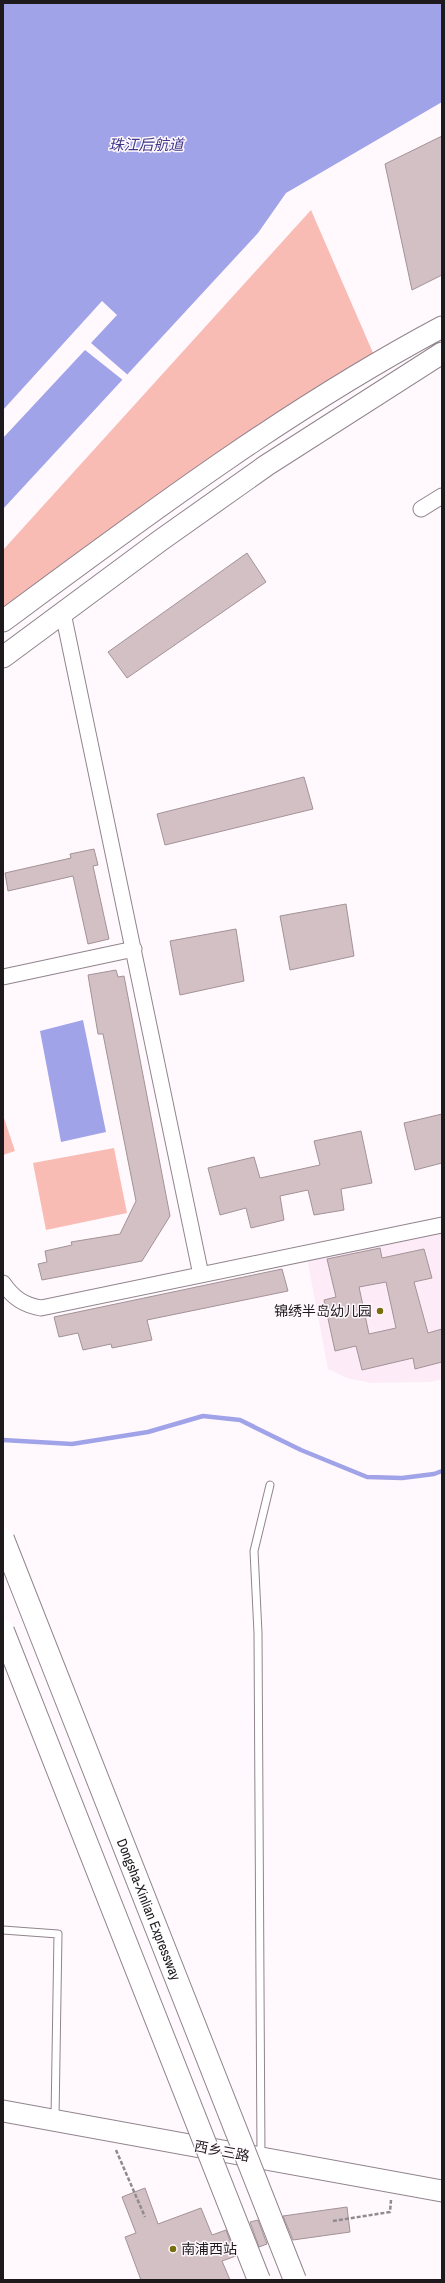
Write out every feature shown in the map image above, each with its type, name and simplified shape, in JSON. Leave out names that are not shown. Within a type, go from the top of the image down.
[{"type":"highway","name":"Dongsha-Xinlian Expressway","points":[[3,1539],[295,2280]]},
{"type":"highway","points":[[3,1631],[259,2280]]},
{"type":"street","points":[[3,621],[167,500],[335,387],[376,362],[442,327]]},
{"type":"street","points":[[3,657],[267,465],[442,353]]},
{"type":"street","points":[[421,509],[442,496]]},
{"type":"street","points":[[63,613],[201,1275]]},
{"type":"street","points":[[3,978],[134,949]]},
{"type":"street","points":[[3,1283],[17,1299],[27,1306],[41,1308],[442,1225]]},
{"type":"street","name":"西乡三路","points":[[3,2111],[442,2191]]},
{"type":"lane","points":[[262,2159],[258,1632],[254,1551],[270,1485]]},
{"type":"lane","points":[[3,1930],[58,1934],[56,2120]]},
{"type":"path","points":[[107,2130],[145,2217]]},
{"type":"path","points":[[332,2220],[390,2212],[392,2183]]},
{"type":"shaded area","points":[[311,210],[377,362],[3,621],[3,550]]},
{"type":"shaded area","points":[[3,1115],[15,1151],[3,1155]]},
{"type":"shaded area","points":[[114,1148],[127,1213],[46,1230],[33,1163]]},
{"type":"shaded area","name":"锦绣半岛幼儿园","points":[[442,1225],[442,1379],[431,1382],[371,1383],[347,1378],[328,1369],[306,1253]]},
{"type":"water","name":"珠江后航道","points":[[3,3],[442,3],[442,102],[286,193],[258,233],[3,509]]},
{"type":"water","points":[[83,1020],[106,1132],[61,1142],[40,1031]]},
{"type":"pier","points":[[102,301],[117,315],[91,343],[129,376],[124,381],[85,350],[3,438],[3,410]]},
{"type":"building","points":[[442,136],[442,275],[412,290],[385,164]]},
{"type":"building","points":[[247,553],[266,582],[127,678],[108,652]]},
{"type":"building","points":[[304,777],[313,809],[165,845],[157,814]]},
{"type":"building","points":[[94,849],[98,865],[93,866],[109,939],[88,944],[73,876],[8,891],[5,873],[71,858],[70,854]]},
{"type":"building","points":[[346,904],[354,956],[290,970],[280,916]]},
{"type":"building","points":[[236,929],[244,981],[180,995],[170,941]]},
{"type":"building","points":[[116,970],[118,977],[124,976],[170,1216],[142,1261],[42,1280],[38,1264],[47,1262],[45,1251],[72,1245],[71,1242],[120,1234],[136,1201],[103,1034],[98,1034],[88,975]]},
{"type":"building","points":[[442,1114],[442,1163],[415,1170],[404,1123]]},
{"type":"building","points":[[361,1131],[372,1183],[341,1189],[344,1210],[314,1215],[308,1190],[280,1196],[284,1220],[251,1228],[246,1208],[220,1215],[208,1168],[254,1157],[260,1178],[320,1165],[314,1141]]},
{"type":"building","points":[[380,1248],[382,1258],[424,1249],[432,1278],[414,1282],[428,1333],[442,1329],[442,1362],[415,1369],[413,1358],[362,1370],[356,1346],[335,1351],[324,1300],[336,1297],[327,1259]],"holes":[[[386,1282],[396,1328],[369,1334],[359,1287]]]},
{"type":"building","points":[[282,1269],[288,1291],[147,1320],[152,1340],[112,1348],[111,1344],[83,1350],[78,1333],[59,1337],[54,1317]]},
{"type":"building","name":"南浦西站","points":[[145,2188],[158,2224],[201,2208],[212,2235],[226,2230],[236,2256],[222,2261],[230,2280],[141,2280],[125,2237],[136,2233],[122,2197]]},
{"type":"building","points":[[347,2207],[350,2232],[293,2240],[283,2216]]},
{"type":"building","points":[[258,2220],[267,2244],[259,2247],[250,2222]]},
{"type":"waterway","points":[[3,1440],[72,1444],[148,1432],[203,1416],[240,1420],[301,1450],[367,1477],[402,1478],[434,1474],[442,1471]]},
{"type":"place","name":"锦绣半岛幼儿园","points":[[380,1311]]},
{"type":"place","name":"南浦西站","points":[[173,2249]]}]
